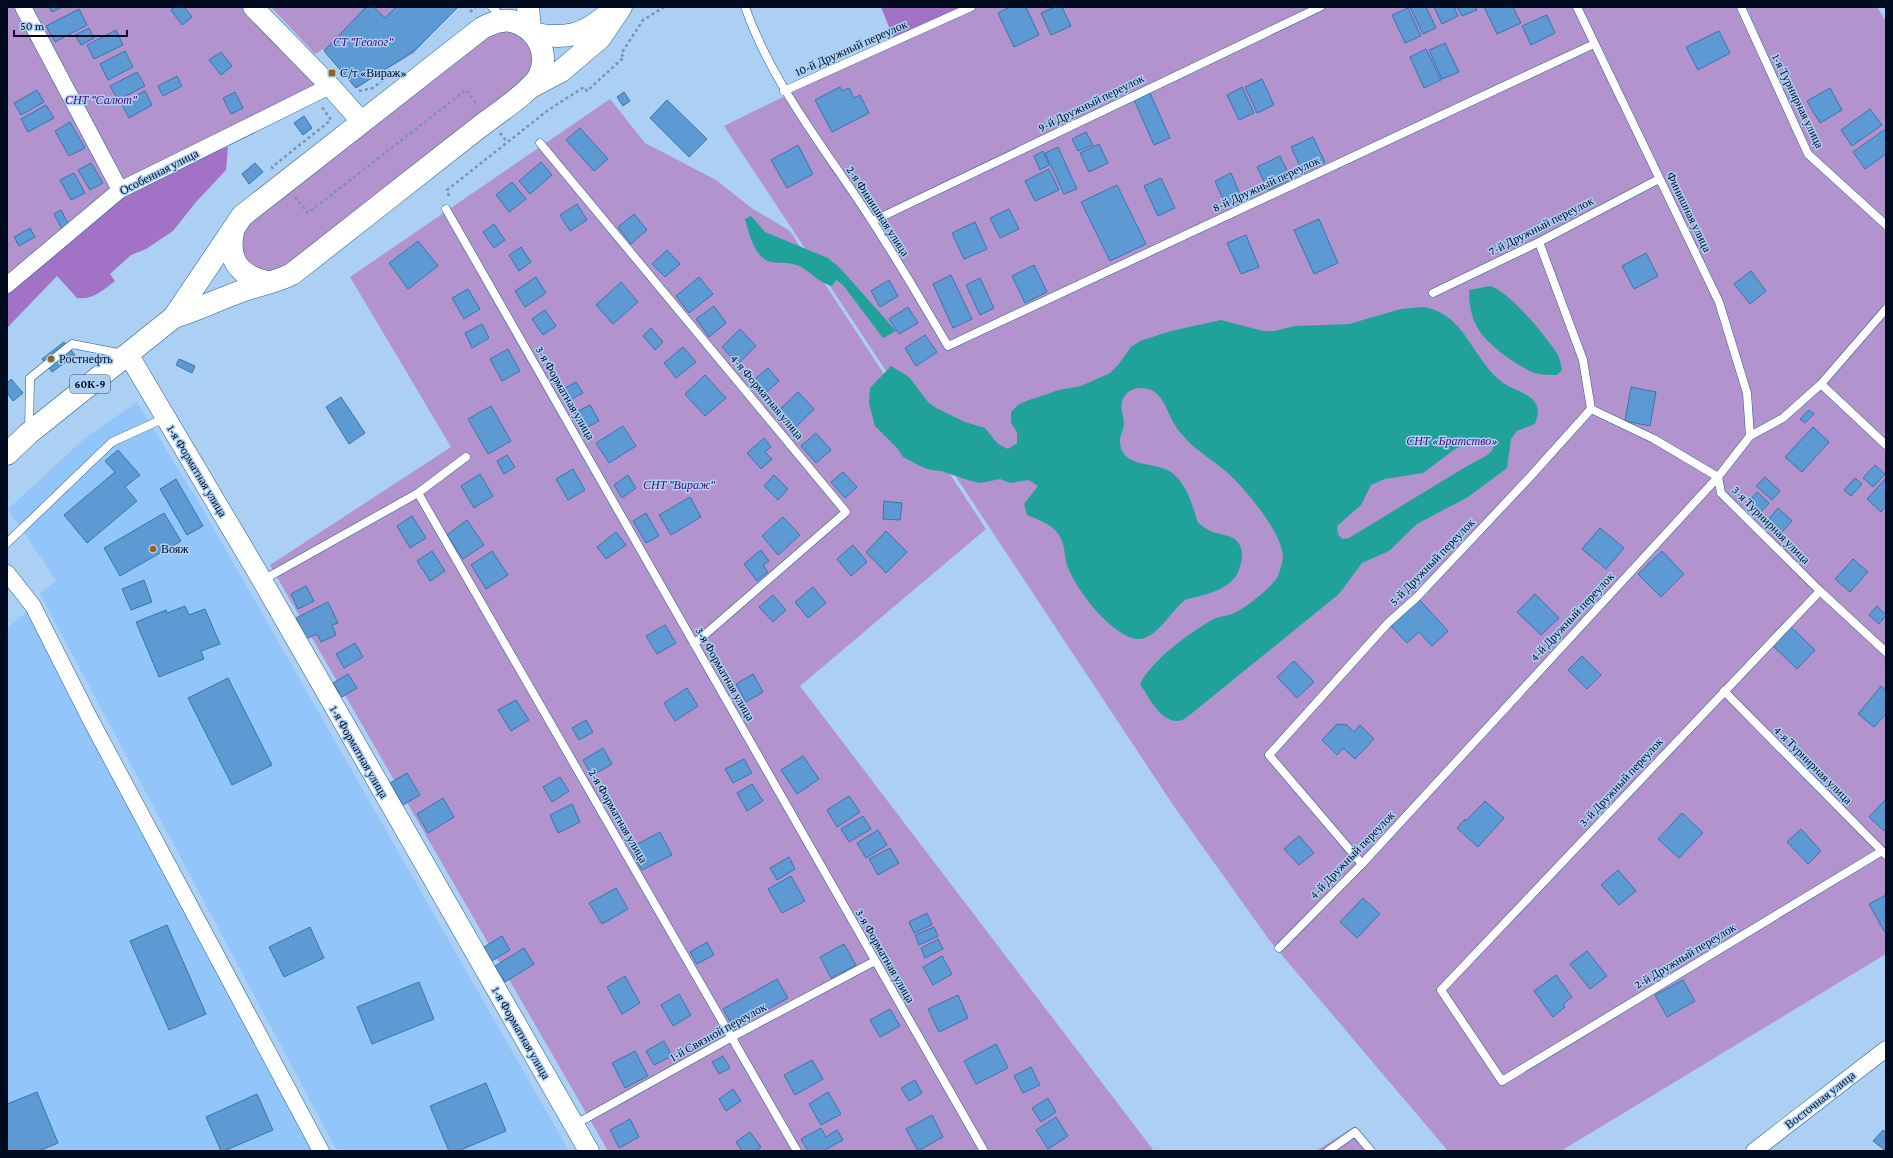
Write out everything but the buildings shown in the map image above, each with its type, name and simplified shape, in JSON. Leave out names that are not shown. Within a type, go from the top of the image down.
[{"type":"main road","points":[[528,7],[532,32],[542,48],[543,62],[540,75],[529,88]]},
{"type":"main road","points":[[482,28],[502,21],[519,23],[532,32],[562,37],[576,35],[592,27],[618,7]]},
{"type":"main road","points":[[174,317],[268,282],[280,280],[292,274],[529,88],[561,70],[600,38],[621,7]]},
{"type":"main road","points":[[174,317],[233,232],[242,216],[482,28],[497,9]]},
{"type":"main road","points":[[233,232],[232,251],[235,262],[246,274],[256,280],[268,282]]},
{"type":"main road","name":"60К-9","points":[[7,454],[28,434],[174,317]]},
{"type":"street","points":[[23,7],[120,190]]},
{"type":"street","points":[[253,7],[330,86],[362,122]]},
{"type":"street","name":"Особенная улица","points":[[8,282],[120,190],[330,86]]},
{"type":"street","name":"1-я Форматная улица","points":[[126,355],[134,364],[262,580],[589,1151]]},
{"type":"street","points":[[7,573],[34,606],[78,696],[321,1151]]},
{"type":"street","name":"Восточная улица","points":[[1754,1151],[1886,1050]]},
{"type":"lane","name":"2-я Финишная улица","points":[[745,7],[754,33],[784,91],[873,222],[948,346]]},
{"type":"lane","name":"10-й Дружный переулок","points":[[784,91],[971,7]]},
{"type":"lane","name":"9-й Дружный переулок","points":[[873,222],[1320,7]]},
{"type":"lane","name":"Финишная улица","points":[[1577,7],[1719,302],[1747,393],[1750,436]]},
{"type":"lane","name":"1-я Турнирная улица","points":[[1741,7],[1808,154],[1886,225]]},
{"type":"lane","name":"8-й Дружный переулок","points":[[948,346],[1594,44]]},
{"type":"lane","name":"4-я Форматная улица","points":[[540,143],[846,512],[694,644]]},
{"type":"lane","name":"7-й Дружный переулок","points":[[1433,293],[1539,242],[1659,179]]},
{"type":"lane","name":"3-я Форматная улица","points":[[446,209],[984,1151]]},
{"type":"lane","points":[[1539,242],[1583,360],[1591,409],[1654,439],[1718,477]]},
{"type":"lane","name":"4-й Дружный переулок","points":[[1279,948],[1362,864],[1718,477],[1750,436],[1783,418],[1821,384],[1886,309]]},
{"type":"lane","points":[[28,434],[30,378],[72,344],[126,355]]},
{"type":"lane","points":[[1821,384],[1886,445]]},
{"type":"lane","name":"5-й Дружный переулок","points":[[1362,864],[1269,755],[1388,623],[1416,597],[1529,478],[1591,409]]},
{"type":"lane","points":[[7,543],[112,442],[165,418]]},
{"type":"lane","points":[[262,580],[418,493],[466,457]]},
{"type":"lane","name":"3-я Турнирная улица","points":[[1718,477],[1721,493],[1820,591],[1886,652]]},
{"type":"lane","name":"2-я Форматная улица","points":[[418,493],[797,1151]]},
{"type":"lane","name":"3-й Дружный переулок","points":[[1502,1081],[1441,990],[1820,591]]},
{"type":"lane","name":"4-я Турнирная улица","points":[[1724,691],[1884,853]]},
{"type":"lane","name":"2-й Дружный переулок","points":[[1502,1081],[1884,853]]},
{"type":"lane","name":"1-й Связной переулок","points":[[574,1125],[732,1037],[875,961]]},
{"type":"lane","points":[[1328,1151],[1355,1132],[1371,1151]]},
{"type":"path","points":[[449,196],[446,190],[547,111],[584,87],[587,91],[624,57],[621,54],[643,20],[664,7]]},
{"type":"shaded area","points":[[881,7],[965,7],[895,42]]},
{"type":"shaded area","points":[[228,147],[226,170],[196,202],[173,231],[146,249],[131,255],[110,274],[115,281],[93,296],[88,298],[77,298],[57,276],[7,328],[7,295],[123,194],[196,157]]},
{"type":"shaded area","points":[[751,216],[765,232],[828,258],[839,267],[896,331],[883,338],[843,285],[836,280],[832,286],[827,285],[797,265],[765,260],[756,250],[751,238],[745,219]]},
{"type":"shaded area","points":[[1490,286],[1498,289],[1517,305],[1553,347],[1558,355],[1562,370],[1557,375],[1543,375],[1520,366],[1494,347],[1481,333],[1472,314],[1469,290]]},
{"type":"shaded area","points":[[1423,307],[1437,311],[1449,318],[1459,327],[1483,361],[1502,382],[1531,398],[1537,406],[1538,411],[1535,424],[1517,431],[1511,439],[1507,468],[1468,497],[1417,524],[1389,551],[1362,563],[1339,594],[1186,718],[1178,721],[1165,717],[1155,707],[1140,684],[1153,666],[1172,647],[1214,619],[1232,614],[1239,610],[1263,592],[1277,578],[1283,557],[1276,535],[1260,509],[1231,476],[1187,440],[1172,421],[1159,396],[1151,390],[1142,388],[1133,389],[1126,394],[1122,405],[1124,423],[1120,441],[1122,450],[1126,456],[1132,460],[1165,469],[1177,477],[1182,483],[1191,502],[1198,523],[1212,532],[1228,536],[1237,541],[1241,548],[1242,557],[1238,573],[1229,584],[1216,591],[1187,599],[1155,632],[1148,637],[1140,639],[1132,638],[1123,634],[1095,610],[1087,600],[1069,570],[1064,546],[1060,536],[1046,523],[1027,515],[1024,504],[1038,486],[1029,480],[1010,483],[1000,479],[981,483],[922,467],[903,457],[897,448],[875,426],[869,404],[870,388],[891,366],[909,377],[928,402],[936,408],[965,422],[985,428],[998,444],[1008,449],[1017,443],[1017,432],[1011,423],[1011,412],[1019,404],[1059,390],[1081,386],[1110,373],[1131,347],[1140,341],[1171,331],[1221,320],[1263,331],[1274,331],[1295,326],[1349,324],[1401,309]],"holes":[[[1483,438],[1490,438],[1494,445],[1492,451],[1486,456],[1349,538],[1342,539],[1338,534],[1337,526],[1361,505],[1371,485],[1385,479],[1423,473],[1455,449]]]},
{"type":"shaded area","points":[[137,402],[198,501],[569,1151],[337,1151],[40,594],[56,580],[8,509],[85,438]]},
{"type":"shaded area","points":[[31,608],[314,1151],[7,1151],[7,628]]},
{"type":"green space","name":"СНТ \"Салют\"","points":[[7,7],[248,7],[326,92],[196,157],[61,246],[7,295]]},
{"type":"green space","name":"СТ \"Геолог\"","points":[[271,7],[456,7],[414,53],[355,88],[323,49],[315,54]]},
{"type":"green space","name":"СНТ «Братство»","points":[[965,7],[1877,7],[1886,21],[1886,954],[1561,1151],[1448,1151],[1270,941],[1175,808],[724,126]]},
{"type":"green space","points":[[503,30],[520,34],[532,49],[533,68],[526,78],[286,267],[272,272],[251,267],[242,254],[242,234],[249,223],[489,35]]},
{"type":"green space","name":"СНТ \"Вираж\"","points":[[610,99],[645,143],[716,180],[753,209],[790,231],[986,529],[800,686],[1154,1151],[608,1151],[270,565],[451,447],[350,277]]},
{"type":"green space","points":[[1355,1126],[1376,1151],[1316,1151]]},
{"type":"place","name":"С/т «Вираж»","points":[[332,73]]},
{"type":"place","name":"Ростнефть","points":[[51,359]]},
{"type":"place","name":"Вояж","points":[[153,549]]}]
